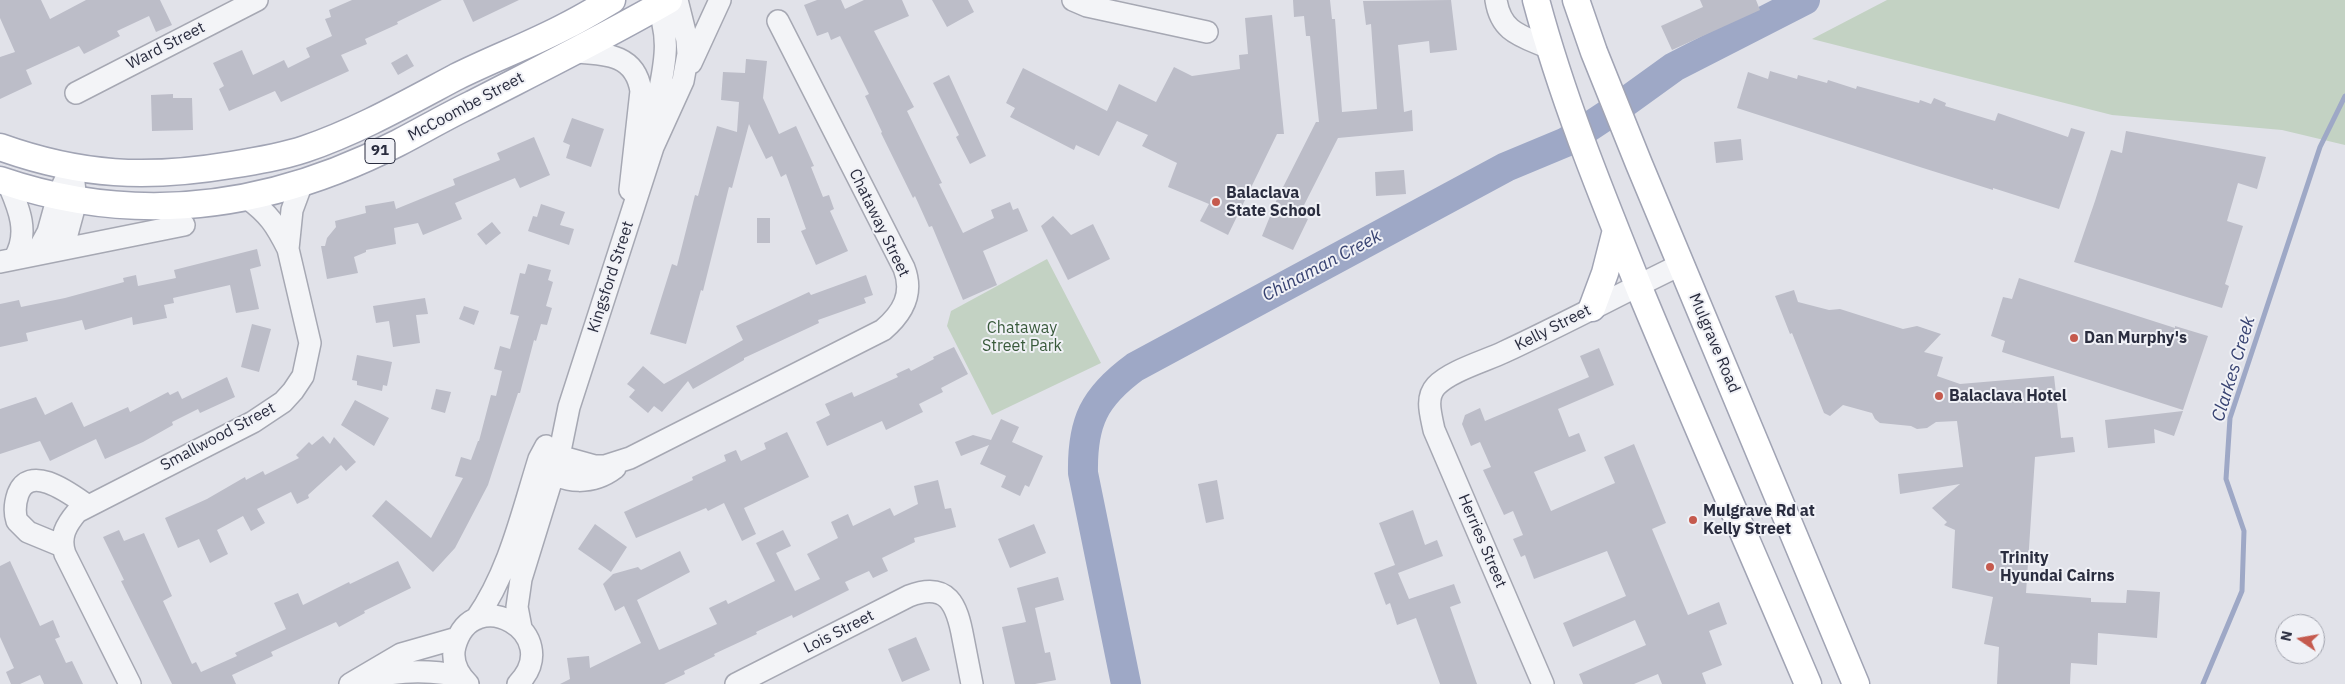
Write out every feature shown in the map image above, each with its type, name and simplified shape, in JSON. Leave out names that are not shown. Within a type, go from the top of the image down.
[{"type":"main road","name":"McCoombe Street","points":[[72,168],[129,174],[171,173],[239,164],[305,149],[369,122],[457,77],[566,26],[612,0]]},
{"type":"main road","points":[[1536,0],[1549,48],[1572,117],[1616,230],[1808,684]]},
{"type":"main road","name":"Mulgrave Road","points":[[1576,0],[1609,90],[1856,684]]},
{"type":"main road","name":"McCoombe Street","points":[[67,199],[113,206],[187,206],[247,198],[302,183],[397,144],[665,2]]},
{"type":"main road","name":"91","points":[[0,147],[40,161],[72,168]]},
{"type":"main road","name":"91","points":[[4,181],[67,199]]},
{"type":"main road","points":[[1592,308],[1605,273],[1616,230]]},
{"type":"street","name":"Ward Street","points":[[76,93],[257,0]]},
{"type":"street","points":[[566,26],[597,0]]},
{"type":"street","points":[[683,81],[720,0]]},
{"type":"street","points":[[1073,0],[1087,6],[1206,32]]},
{"type":"street","points":[[1496,0],[1500,18],[1512,32],[1549,48]]},
{"type":"street","name":"Kingsford Street","points":[[524,681],[531,662],[531,650],[528,638],[521,628],[517,608],[521,579],[550,463],[653,148],[683,81],[688,54],[687,40],[665,2]]},
{"type":"street","name":"Kingsford Street","points":[[653,148],[655,109],[666,53],[664,29],[665,2]]},
{"type":"street","name":"Chataway Street","points":[[550,463],[605,466],[630,458],[883,330],[900,313],[909,294],[904,268],[778,22]]},
{"type":"street","points":[[573,52],[609,54],[632,68],[639,79],[641,91],[624,237]]},
{"type":"street","points":[[63,249],[67,199],[72,168]]},
{"type":"street","points":[[4,181],[20,211],[22,227],[20,249],[7,261]]},
{"type":"street","name":"Smallwood Street","points":[[288,249],[292,210],[302,183]]},
{"type":"street","name":"Smallwood Street","points":[[62,546],[63,535],[68,523],[77,512],[252,422],[283,402],[294,391],[303,376],[310,344],[288,249],[275,223],[266,212],[247,198]]},
{"type":"street","points":[[36,254],[67,199]]},
{"type":"street","points":[[7,261],[184,225]]},
{"type":"street","name":"Kelly Street","points":[[1430,396],[1436,386],[1445,378],[1682,264]]},
{"type":"street","name":"Herries Street","points":[[1430,396],[1430,411],[1434,430],[1543,684]]},
{"type":"street","name":"Kingsford Street","points":[[457,638],[465,627],[476,619],[491,597],[550,463]]},
{"type":"street","points":[[88,506],[46,482],[36,480],[27,482],[20,488],[15,506],[17,521],[28,532],[62,546],[130,684]]},
{"type":"street","name":"Lois Street","points":[[744,682],[909,596],[931,591],[944,594],[953,603],[959,618],[972,684]]},
{"type":"street","points":[[476,619],[488,615],[500,616],[511,620],[521,628]]},
{"type":"street","points":[[352,683],[401,654],[457,638],[454,658],[464,680]]},
{"type":"street","points":[[352,683],[385,674],[421,671],[464,680]]},
{"type":"green space","points":[[1887,0],[2345,0],[2345,145],[2282,130],[2112,115],[1812,39]]},
{"type":"green space","name":"Chataway Street Park","points":[[1047,259],[1101,363],[992,415],[947,326],[951,311]]},
{"type":"building","points":[[0,0],[41,0],[50,19],[86,0],[160,0],[172,25],[156,32],[149,16],[117,31],[120,36],[84,54],[79,46],[26,70],[32,84],[0,99],[0,57],[15,52],[0,18]]},
{"type":"building","points":[[352,0],[442,0],[397,22],[398,24],[365,39],[367,44],[341,55],[349,71],[281,102],[275,91],[229,111],[219,89],[224,86],[213,63],[242,50],[253,75],[284,60],[288,68],[310,57],[306,48],[332,36],[325,19],[331,17],[329,10]]},
{"type":"building","points":[[463,0],[519,0],[473,22]]},
{"type":"building","points":[[817,0],[841,0],[845,9],[864,0],[902,0],[909,16],[874,31],[914,107],[907,111],[942,183],[939,184],[963,233],[994,218],[991,210],[1010,202],[1013,210],[1018,208],[1028,231],[983,251],[997,285],[963,300],[932,226],[929,227],[915,196],[913,198],[881,133],[865,96],[869,94],[840,36],[831,40],[828,32],[817,36],[804,5]]},
{"type":"building","points":[[932,0],[968,0],[974,12],[947,27]]},
{"type":"building","points":[[1293,0],[1330,0],[1332,19],[1335,19],[1342,112],[1377,109],[1371,24],[1366,25],[1363,1],[1451,0],[1457,50],[1430,53],[1429,41],[1398,45],[1404,112],[1412,110],[1413,131],[1338,138],[1299,215],[1308,219],[1293,250],[1262,236],[1277,199],[1316,122],[1319,122],[1310,36],[1306,36],[1304,16],[1294,17]]},
{"type":"building","points":[[1700,0],[1756,0],[1760,10],[1672,50],[1661,26],[1703,7]]},
{"type":"building","points":[[1272,15],[1284,134],[1277,134],[1228,235],[1200,221],[1209,204],[1168,187],[1177,163],[1142,146],[1148,135],[1117,121],[1099,156],[1076,145],[1074,150],[1010,117],[1015,108],[1006,103],[1023,68],[1107,111],[1119,84],[1156,102],[1174,67],[1192,76],[1240,69],[1239,55],[1248,54],[1245,18]]},
{"type":"building","points":[[407,54],[414,66],[398,75],[391,63]]},
{"type":"building","points":[[746,59],[767,61],[763,98],[779,134],[796,126],[814,166],[811,167],[823,197],[829,195],[834,209],[830,211],[848,251],[816,265],[801,231],[806,229],[786,174],[781,177],[772,156],[766,159],[749,124],[732,188],[729,187],[703,291],[701,290],[686,344],[650,334],[672,264],[677,266],[695,195],[698,196],[717,126],[737,132],[739,102],[721,100],[723,72],[745,73]]},
{"type":"building","points":[[1770,71],[1797,79],[1798,75],[1827,83],[1828,80],[1856,89],[1857,86],[1919,103],[1920,100],[1931,104],[1934,98],[1946,103],[1945,106],[1988,119],[1995,121],[1998,113],[2068,137],[2071,128],[2085,132],[2059,209],[1993,188],[1993,190],[1737,108],[1748,72],[1768,79]]},
{"type":"building","points":[[949,75],[986,156],[970,164],[956,137],[959,135],[933,83]]},
{"type":"building","points":[[173,94],[173,98],[192,98],[193,130],[152,131],[151,95]]},
{"type":"building","points":[[572,118],[604,129],[591,167],[566,158],[570,145],[563,142]]},
{"type":"building","points":[[2126,131],[2266,157],[2257,189],[2238,183],[2227,221],[2243,226],[2225,284],[2229,286],[2222,308],[2074,262],[2111,150],[2122,153]]},
{"type":"building","points":[[534,137],[550,175],[520,188],[515,178],[455,203],[462,219],[423,235],[418,223],[394,228],[396,244],[366,250],[366,252],[354,257],[358,273],[327,279],[321,246],[325,246],[327,238],[336,227],[335,221],[366,213],[365,206],[394,201],[396,209],[455,185],[453,179],[500,160],[497,153]]},
{"type":"building","points":[[1741,139],[1743,160],[1716,163],[1714,142]]},
{"type":"building","points":[[1404,170],[1406,194],[1376,196],[1375,172]]},
{"type":"building","points":[[541,204],[565,212],[560,225],[574,229],[569,245],[528,231],[533,216],[537,217]]},
{"type":"building","points":[[1053,216],[1071,235],[1093,224],[1110,259],[1068,280],[1041,226]]},
{"type":"building","points":[[757,218],[770,218],[770,243],[757,243]]},
{"type":"building","points":[[492,222],[501,233],[486,245],[477,234]]},
{"type":"building","points":[[257,249],[261,266],[250,269],[259,309],[236,313],[230,285],[173,298],[174,303],[164,305],[167,318],[133,325],[132,317],[85,330],[82,320],[26,333],[28,341],[0,347],[0,304],[19,300],[21,307],[65,298],[124,282],[123,278],[136,275],[138,286],[176,278],[174,270]]},
{"type":"building","points":[[528,264],[551,270],[548,280],[553,282],[546,306],[552,308],[547,325],[541,324],[536,341],[534,340],[520,393],[518,393],[488,485],[455,548],[433,572],[372,516],[386,500],[431,538],[463,478],[455,476],[461,457],[471,460],[479,441],[491,395],[496,396],[502,371],[494,369],[500,346],[510,349],[519,316],[510,314],[520,273],[525,274]]},
{"type":"building","points":[[866,275],[873,295],[864,298],[866,303],[818,320],[819,323],[744,358],[744,360],[693,389],[688,381],[662,412],[654,406],[648,413],[629,397],[635,390],[627,384],[643,366],[664,384],[743,340],[736,326],[809,292],[811,295]]},
{"type":"building","name":"Dan Murphy's","points":[[2019,278],[2175,328],[2175,326],[2208,336],[2183,410],[2002,352],[2005,341],[1991,336],[2003,297],[2012,299]]},
{"type":"building","points":[[1794,290],[1798,302],[1829,310],[1840,309],[1903,329],[1917,326],[1941,334],[1924,352],[1943,357],[1937,376],[1960,384],[2054,376],[2061,438],[2073,437],[2075,452],[2035,457],[2026,593],[2091,598],[2091,602],[2126,603],[2127,590],[2160,592],[2157,638],[2098,633],[2097,665],[2071,663],[2070,684],[1997,684],[1999,647],[1984,644],[1993,597],[1952,588],[1955,530],[1944,525],[1947,522],[1932,508],[1960,484],[1900,494],[1898,474],[1963,467],[1957,421],[1936,422],[1927,428],[1917,429],[1911,426],[1880,423],[1872,413],[1843,405],[1830,416],[1824,413],[1775,296]]},
{"type":"building","points":[[425,298],[428,314],[416,315],[420,343],[393,347],[389,321],[376,323],[373,306]]},
{"type":"building","points":[[464,306],[479,311],[474,325],[459,319]]},
{"type":"building","points":[[252,324],[271,329],[259,372],[241,367]]},
{"type":"building","points":[[954,347],[968,374],[941,388],[943,392],[919,404],[923,412],[886,430],[882,421],[827,446],[816,422],[830,415],[825,404],[852,392],[854,397],[898,377],[896,374],[909,368],[911,371],[934,359],[933,357]]},
{"type":"building","points":[[1599,348],[1614,385],[1558,409],[1569,437],[1579,433],[1586,451],[1534,472],[1551,511],[1615,483],[1604,457],[1634,444],[1666,523],[1652,529],[1688,615],[1719,602],[1727,624],[1709,631],[1722,665],[1702,673],[1706,684],[1662,684],[1658,674],[1634,684],[1583,684],[1579,674],[1646,645],[1635,620],[1573,647],[1563,623],[1626,596],[1607,551],[1534,579],[1525,555],[1521,557],[1513,539],[1523,535],[1513,511],[1504,515],[1483,470],[1491,467],[1480,442],[1471,446],[1462,424],[1465,415],[1480,408],[1485,421],[1589,377],[1580,356]]},
{"type":"building","points":[[357,355],[392,362],[387,386],[383,385],[382,391],[357,385],[357,381],[352,380]]},
{"type":"building","points":[[227,377],[235,397],[200,413],[198,409],[172,422],[173,425],[143,442],[105,459],[96,439],[50,461],[40,441],[0,454],[0,409],[36,397],[45,415],[72,402],[84,427],[128,407],[130,412],[168,392],[170,395],[178,391],[182,399]]},
{"type":"building","points":[[436,389],[451,392],[445,413],[431,409]]},
{"type":"building","points":[[355,400],[389,418],[374,446],[341,425]]},
{"type":"building","points":[[2183,411],[2174,436],[2154,429],[2155,443],[2108,448],[2105,420]]},
{"type":"building","points":[[1001,419],[1019,427],[1012,442],[1043,456],[1029,487],[1025,485],[1020,496],[1001,487],[1006,476],[980,464],[989,445],[961,456],[955,442],[973,435],[991,440]]},
{"type":"building","points":[[787,432],[809,477],[744,508],[756,534],[742,541],[724,503],[708,511],[706,508],[636,538],[624,512],[693,480],[692,477],[726,461],[724,455],[736,450],[741,461],[766,449],[764,443]]},
{"type":"building","points":[[323,436],[330,444],[334,437],[356,462],[346,471],[341,465],[308,495],[309,498],[297,504],[291,492],[257,509],[265,523],[251,531],[243,516],[217,530],[228,554],[210,563],[199,539],[178,548],[165,518],[207,499],[245,477],[246,480],[263,471],[265,475],[299,458],[296,455],[309,442],[312,445]]},
{"type":"building","points":[[938,480],[945,509],[951,508],[956,527],[914,538],[915,542],[882,558],[888,571],[873,578],[869,571],[845,582],[849,590],[793,618],[792,615],[756,632],[757,634],[714,654],[715,656],[684,671],[685,674],[664,684],[560,684],[570,679],[567,658],[589,656],[590,668],[641,643],[624,606],[615,611],[603,584],[613,574],[638,567],[641,570],[680,551],[690,572],[637,600],[659,650],[717,624],[709,608],[726,600],[728,604],[775,581],[756,543],[783,530],[791,546],[776,553],[795,591],[820,579],[807,554],[838,538],[831,522],[848,514],[853,526],[890,508],[894,516],[918,504],[914,486]]},
{"type":"building","points":[[1217,480],[1224,519],[1206,523],[1198,484]]},
{"type":"building","points":[[1413,510],[1425,545],[1437,540],[1443,556],[1398,573],[1409,599],[1454,584],[1461,603],[1450,607],[1477,684],[1440,684],[1416,618],[1397,625],[1390,603],[1386,605],[1374,573],[1395,565],[1379,523]]},
{"type":"building","points":[[595,524],[627,547],[611,572],[578,549]]},
{"type":"building","points":[[1034,524],[1046,553],[1010,568],[998,539]]},
{"type":"building","points":[[119,530],[124,541],[144,533],[172,596],[163,601],[192,664],[196,662],[201,672],[237,656],[235,653],[286,629],[274,603],[298,593],[303,605],[349,582],[350,584],[398,561],[411,588],[364,611],[365,613],[339,627],[336,622],[271,652],[273,656],[232,675],[236,684],[172,684],[121,581],[124,580],[103,537]]},
{"type":"building","points":[[10,561],[40,626],[53,620],[60,637],[55,639],[66,663],[72,661],[83,684],[44,684],[40,675],[20,684],[11,684],[6,672],[14,668],[0,637],[0,566]]},
{"type":"building","points":[[1058,577],[1064,600],[1035,608],[1045,653],[1050,652],[1056,680],[1035,684],[1015,684],[1002,627],[1026,622],[1017,588]]},
{"type":"building","points":[[916,637],[930,670],[902,682],[888,649]]},
{"type":"waterway","name":"Chinaman Creek","points":[[1126,684],[1083,473],[1083,455],[1088,425],[1093,412],[1109,389],[1135,367],[1506,167],[1566,142],[1674,67],[1805,0]]},
{"type":"waterway","name":"Clarkes Creek","points":[[2203,684],[2242,591],[2244,531],[2226,479],[2230,418],[2320,147],[2345,96]]},
{"type":"place","name":"Balaclava State School","points":[[1216,202]]},
{"type":"place","name":"Dan Murphy's","points":[[2074,338]]},
{"type":"place","name":"Balaclava Hotel","points":[[1939,396]]},
{"type":"place","name":"Mulgrave Rd at Kelly Street","points":[[1693,520]]},
{"type":"place","name":"Trinity Hyundai Cairns","points":[[1990,567]]}]
